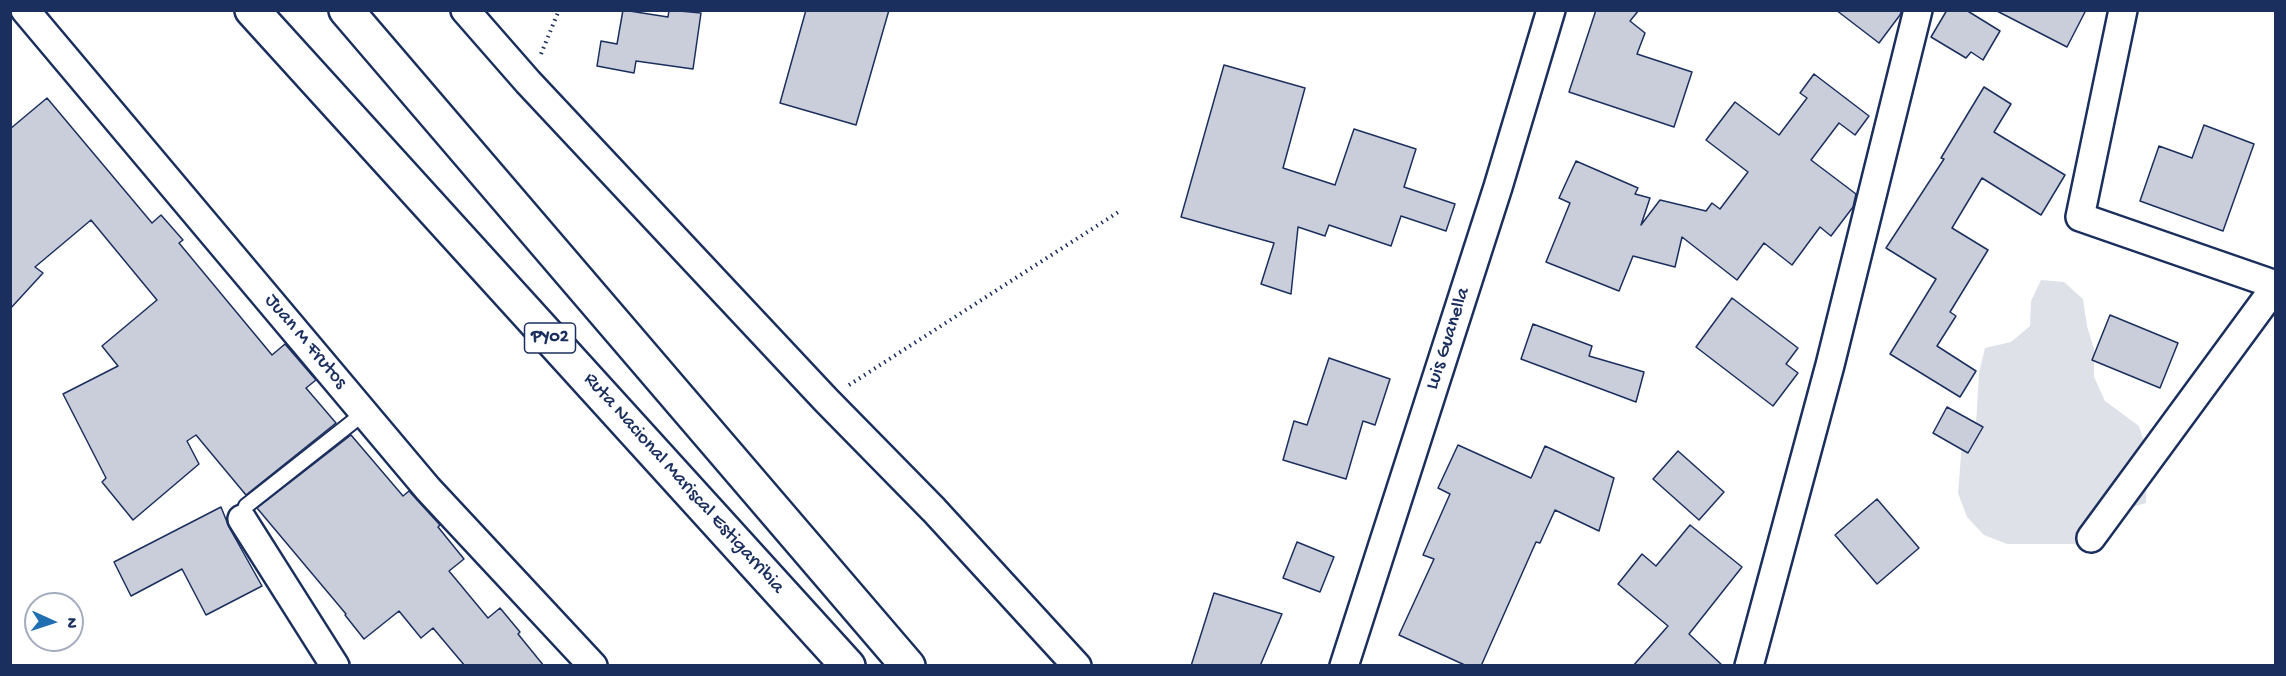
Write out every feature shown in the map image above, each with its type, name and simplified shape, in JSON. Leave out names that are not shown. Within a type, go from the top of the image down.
[{"type":"highway","name":"Ruta Nacional Mariscal Estigarribia","points":[[252,10],[848,666]]},
{"type":"highway","name":"PY02","points":[[346,10],[908,666]]},
{"type":"street","name":"Juan M Frutos","points":[[25,10],[428,489],[593,666]]},
{"type":"street","points":[[465,10],[528,82],[826,399],[934,510],[1077,666]]},
{"type":"street","name":"Luis Guanella","points":[[1344,666],[1498,187],[1551,10]]},
{"type":"street","points":[[1749,666],[1830,365],[1918,10]]},
{"type":"street","points":[[2091,538],[2276,286],[2080,217],[2123,10]]},
{"type":"street","points":[[242,519],[335,666]]},
{"type":"lane","points":[[242,519],[246,506],[364,413]]},
{"type":"path","points":[[528,82],[559,10]]},
{"type":"path","points":[[826,399],[1120,211]]},
{"type":"shaded area","points":[[2041,280],[2064,282],[2083,299],[2087,326],[2094,349],[2094,377],[2105,401],[2139,426],[2147,450],[2146,503],[2122,510],[2084,544],[2007,544],[1984,535],[1967,517],[1958,493],[1962,443],[1976,424],[1979,373],[1985,348],[2011,342],[2030,326],[2031,301]]},
{"type":"building","points":[[623,10],[668,17],[669,10],[701,13],[693,69],[636,61],[634,73],[597,66],[601,41],[617,44]]},
{"type":"building","points":[[806,10],[889,10],[856,125],[780,103]]},
{"type":"building","points":[[1596,10],[1639,10],[1630,21],[1645,33],[1637,54],[1692,72],[1674,127],[1569,92]]},
{"type":"building","points":[[1836,10],[1902,10],[1879,43]]},
{"type":"building","points":[[1947,10],[1966,10],[2000,31],[1983,60],[1971,52],[1966,58],[1931,37]]},
{"type":"building","points":[[1995,10],[2086,10],[2067,47]]},
{"type":"building","points":[[1224,65],[1305,88],[1283,168],[1335,185],[1354,129],[1416,149],[1404,187],[1455,204],[1446,231],[1401,216],[1391,246],[1329,225],[1325,236],[1298,227],[1291,294],[1261,284],[1274,243],[1181,217]]},
{"type":"building","points":[[1814,74],[1869,116],[1855,135],[1839,123],[1811,160],[1856,194],[1853,207],[1831,236],[1820,227],[1792,265],[1764,243],[1737,280],[1682,237],[1675,267],[1633,256],[1619,291],[1546,262],[1570,203],[1559,198],[1576,161],[1638,188],[1635,194],[1650,198],[1641,225],[1660,200],[1706,211],[1712,203],[1720,209],[1748,172],[1706,140],[1735,102],[1779,135],[1807,98],[1800,93]]},
{"type":"building","points":[[1984,87],[2011,104],[1994,132],[2065,175],[2041,215],[1982,178],[1952,228],[1988,250],[1950,312],[1956,316],[1937,346],[1976,371],[1960,397],[1890,354],[1936,279],[1886,248],[1944,159],[1941,158]]},
{"type":"building","points":[[47,98],[152,223],[161,215],[183,240],[179,243],[272,355],[285,344],[316,380],[306,388],[336,423],[246,495],[196,435],[187,441],[199,464],[133,520],[102,482],[106,478],[63,394],[118,366],[102,346],[157,300],[91,220],[35,267],[43,273],[10,309],[10,129]]},
{"type":"building","points":[[2204,125],[2254,144],[2223,231],[2140,201],[2159,146],[2192,158]]},
{"type":"building","points":[[1732,298],[1798,348],[1786,364],[1798,373],[1773,406],[1696,347]]},
{"type":"building","points":[[2110,315],[2178,343],[2160,388],[2092,360]]},
{"type":"building","points":[[1533,324],[1592,346],[1589,356],[1644,372],[1636,402],[1521,359]]},
{"type":"building","points":[[1329,358],[1390,379],[1375,425],[1363,421],[1346,479],[1283,460],[1294,421],[1307,425]]},
{"type":"building","points":[[1947,407],[1983,427],[1968,453],[1933,433]]},
{"type":"building","points":[[351,435],[403,496],[409,491],[440,525],[438,527],[464,559],[449,571],[488,618],[500,608],[544,666],[465,666],[433,628],[421,638],[399,611],[364,639],[346,614],[257,508]]},
{"type":"building","points":[[1458,445],[1531,478],[1545,446],[1614,478],[1599,531],[1555,510],[1540,543],[1536,542],[1481,666],[1467,666],[1399,635],[1434,559],[1423,555],[1450,494],[1438,488]]},
{"type":"building","points":[[1678,451],[1724,492],[1699,520],[1653,479]]},
{"type":"building","points":[[1877,499],[1919,548],[1877,584],[1835,535]]},
{"type":"building","points":[[221,507],[229,527],[262,586],[206,615],[182,569],[131,596],[114,562]]},
{"type":"building","points":[[1690,525],[1742,567],[1689,634],[1723,666],[1633,666],[1668,626],[1618,584],[1642,554],[1656,566]]},
{"type":"building","points":[[1297,542],[1334,557],[1320,592],[1283,578]]},
{"type":"building","points":[[1214,593],[1282,614],[1260,666],[1191,666]]}]
